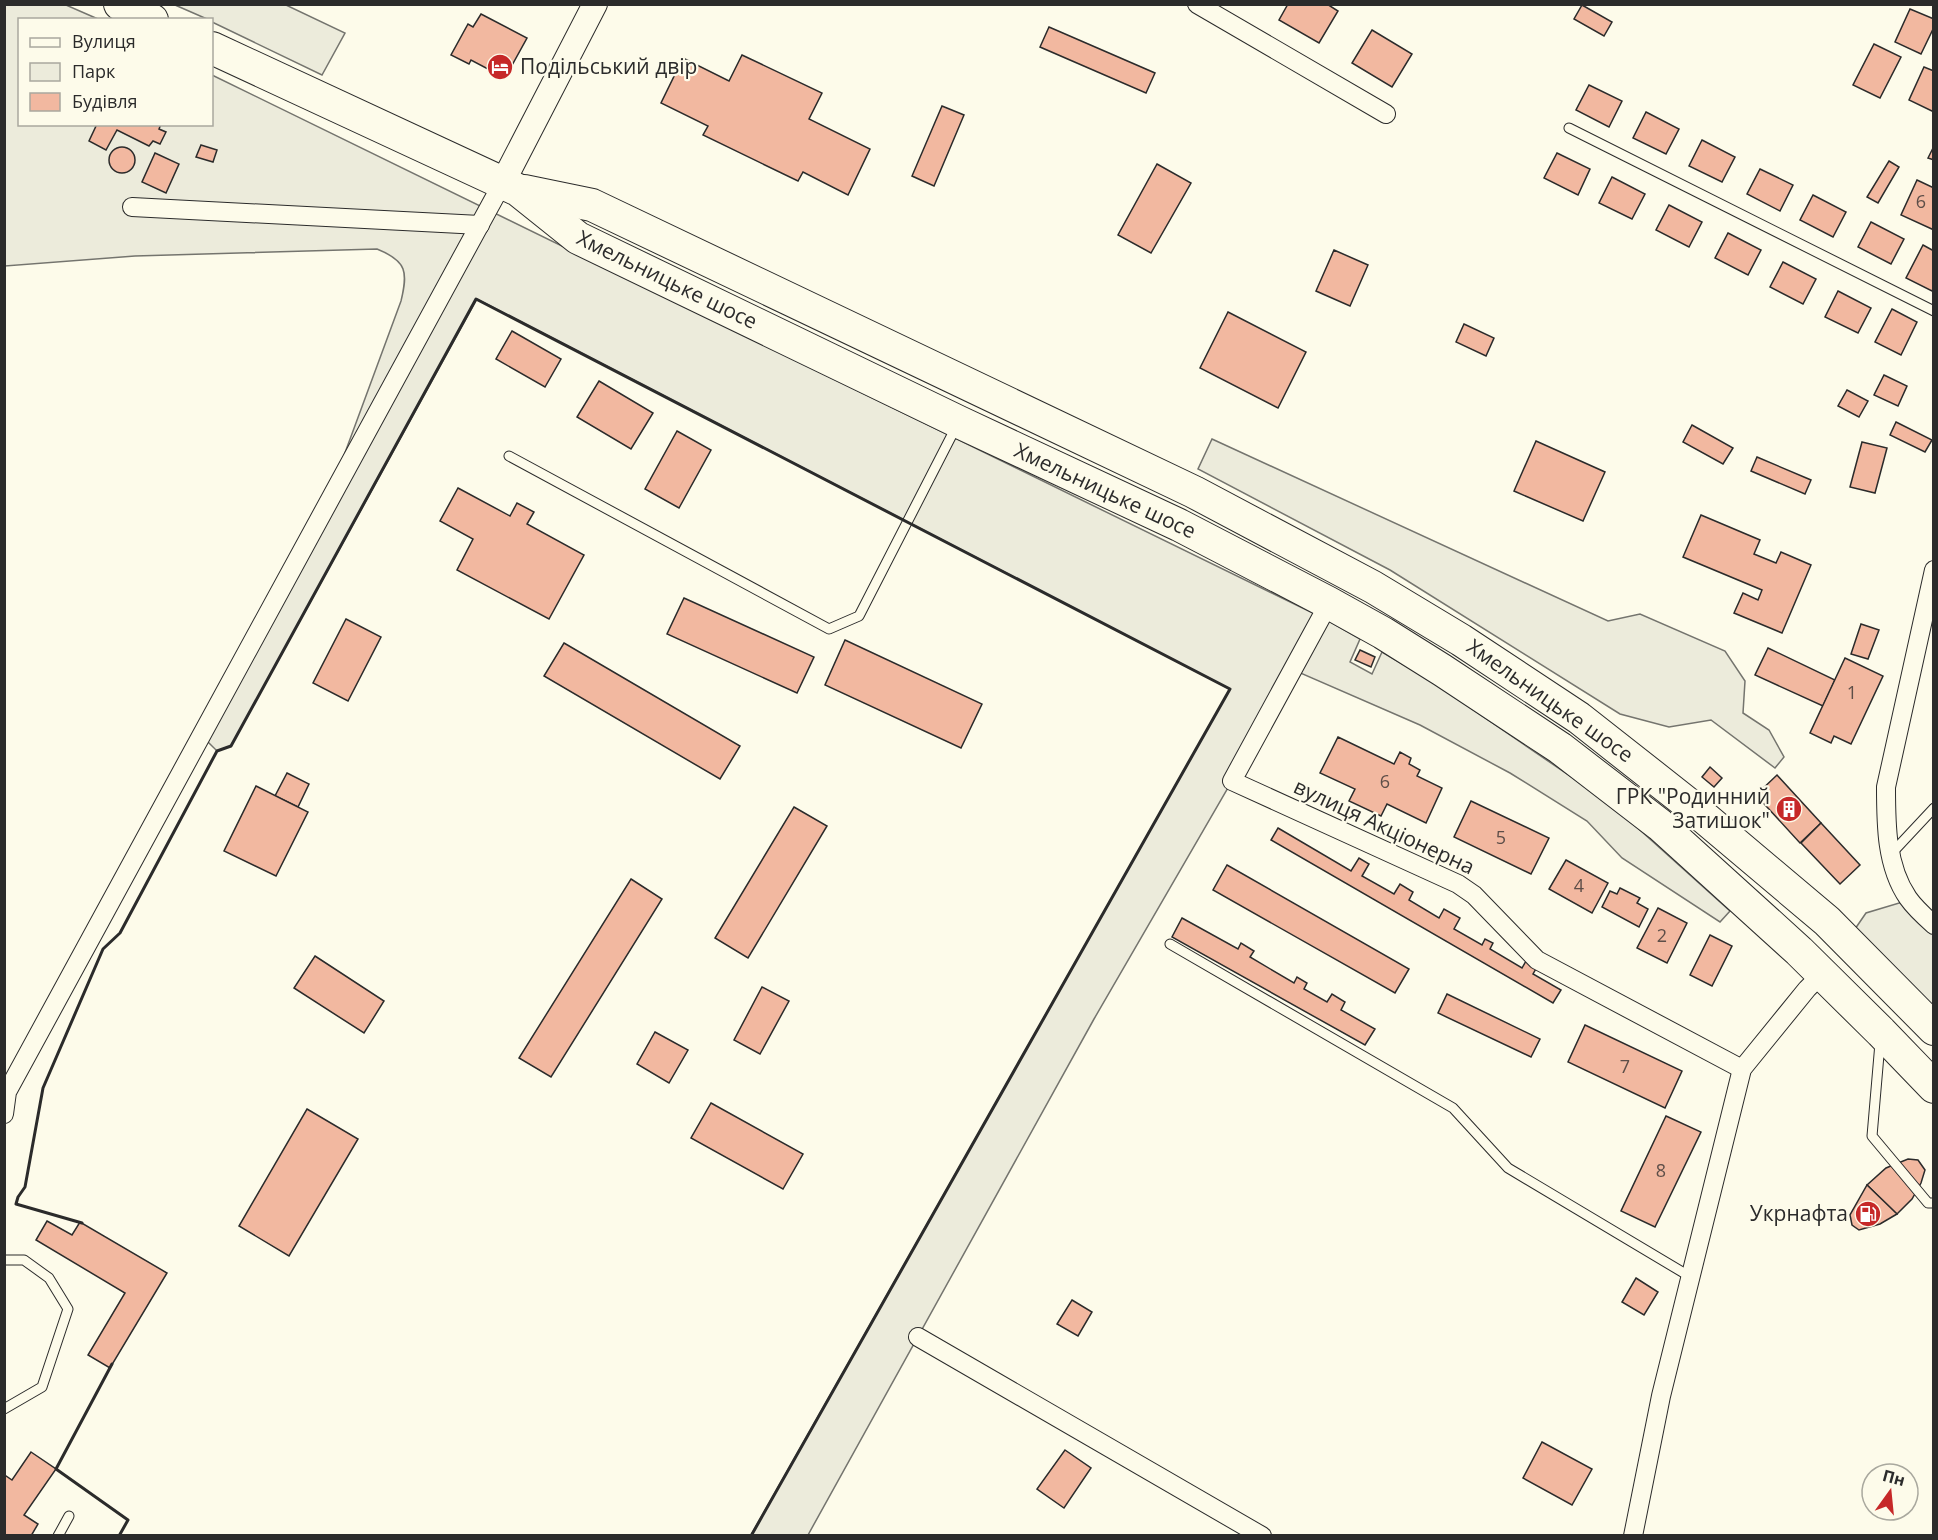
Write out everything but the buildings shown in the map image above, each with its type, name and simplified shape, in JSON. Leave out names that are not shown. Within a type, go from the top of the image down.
[{"type":"highway","points":[[120,4],[148,18]]},
{"type":"highway","points":[[213,48],[510,186]]},
{"type":"highway","name":"Хмельницьке шосе","points":[[510,186],[578,238],[958,422],[1179,525],[1329,603],[1442,670],[1560,748],[1660,825],[1822,974],[1934,1087]]},
{"type":"highway","name":"Хмельницьке шосе","points":[[510,186],[592,205],[1194,492],[1373,586],[1461,640],[1579,718],[1687,803],[1827,921],[1934,1029]]},
{"type":"highway","points":[[1822,974],[1850,945]]},
{"type":"street","points":[[4,1114],[6,1094],[480,225],[510,186],[596,4]]},
{"type":"street","points":[[1197,4],[1386,114]]},
{"type":"street","points":[[132,207],[480,225]]},
{"type":"street","points":[[1934,570],[1886,787],[1886,823],[1896,878],[1909,900],[1934,925]]},
{"type":"street","name":"вулиця Акціонерна","points":[[1329,603],[1232,781],[1458,884],[1474,895],[1537,960],[1742,1069]]},
{"type":"street","points":[[1633,1536],[1661,1396],[1689,1276],[1742,1069],[1807,989],[1822,974]]},
{"type":"street","points":[[918,1336],[1263,1536]]},
{"type":"lane","points":[[1569,128],[1934,311]]},
{"type":"lane","points":[[508,456],[829,629],[859,616],[958,422]]},
{"type":"lane","points":[[1891,854],[1934,808]]},
{"type":"lane","points":[[1170,944],[1454,1108],[1508,1168],[1689,1276]]},
{"type":"lane","points":[[1881,1032],[1872,1136],[1928,1203],[1934,1203]]},
{"type":"lane","points":[[4,1260],[24,1260],[49,1278],[68,1309],[42,1387],[4,1409]]},
{"type":"lane","points":[[58,1536],[69,1516]]},
{"type":"green space","points":[[5,5],[66,5],[96,18],[18,18],[18,126],[213,126],[213,75],[1321,617],[1232,781],[1094,1019],[808,1535],[751,1535],[1230,689],[477,299],[231,746],[217,751],[201,735],[322,515],[401,301],[404,282],[403,269],[394,258],[377,249],[135,256],[5,266]]},
{"type":"green space","points":[[175,5],[286,5],[345,33],[322,75],[213,22],[213,18],[205,18]]},
{"type":"green space","points":[[1212,439],[1608,621],[1640,614],[1725,651],[1745,681],[1743,713],[1769,730],[1784,757],[1775,768],[1711,720],[1669,727],[1620,714],[1390,570],[1198,469]]},
{"type":"green space","points":[[1327,620],[1360,639],[1350,662],[1372,674],[1382,652],[1428,679],[1611,804],[1730,911],[1720,922],[1622,858],[1587,821],[1510,773],[1420,725],[1298,672]]},
{"type":"green space","points":[[1909,900],[1933,925],[1933,1012],[1855,929],[1866,913]]},
{"type":"wall","points":[[82,1223],[16,1204],[25,1187],[43,1088],[103,949],[120,933],[217,751],[231,746],[476,299],[1230,689],[751,1536]]},
{"type":"wall","points":[[112,1364],[56,1469],[128,1520],[119,1536]]},
{"type":"place","name":"Подільський двір","points":[[500,67]]},
{"type":"place","name":"ГРК \"Родинний Затишок\"","points":[[1789,809]]},
{"type":"place","name":"Укрнафта","points":[[1868,1214]]}]
